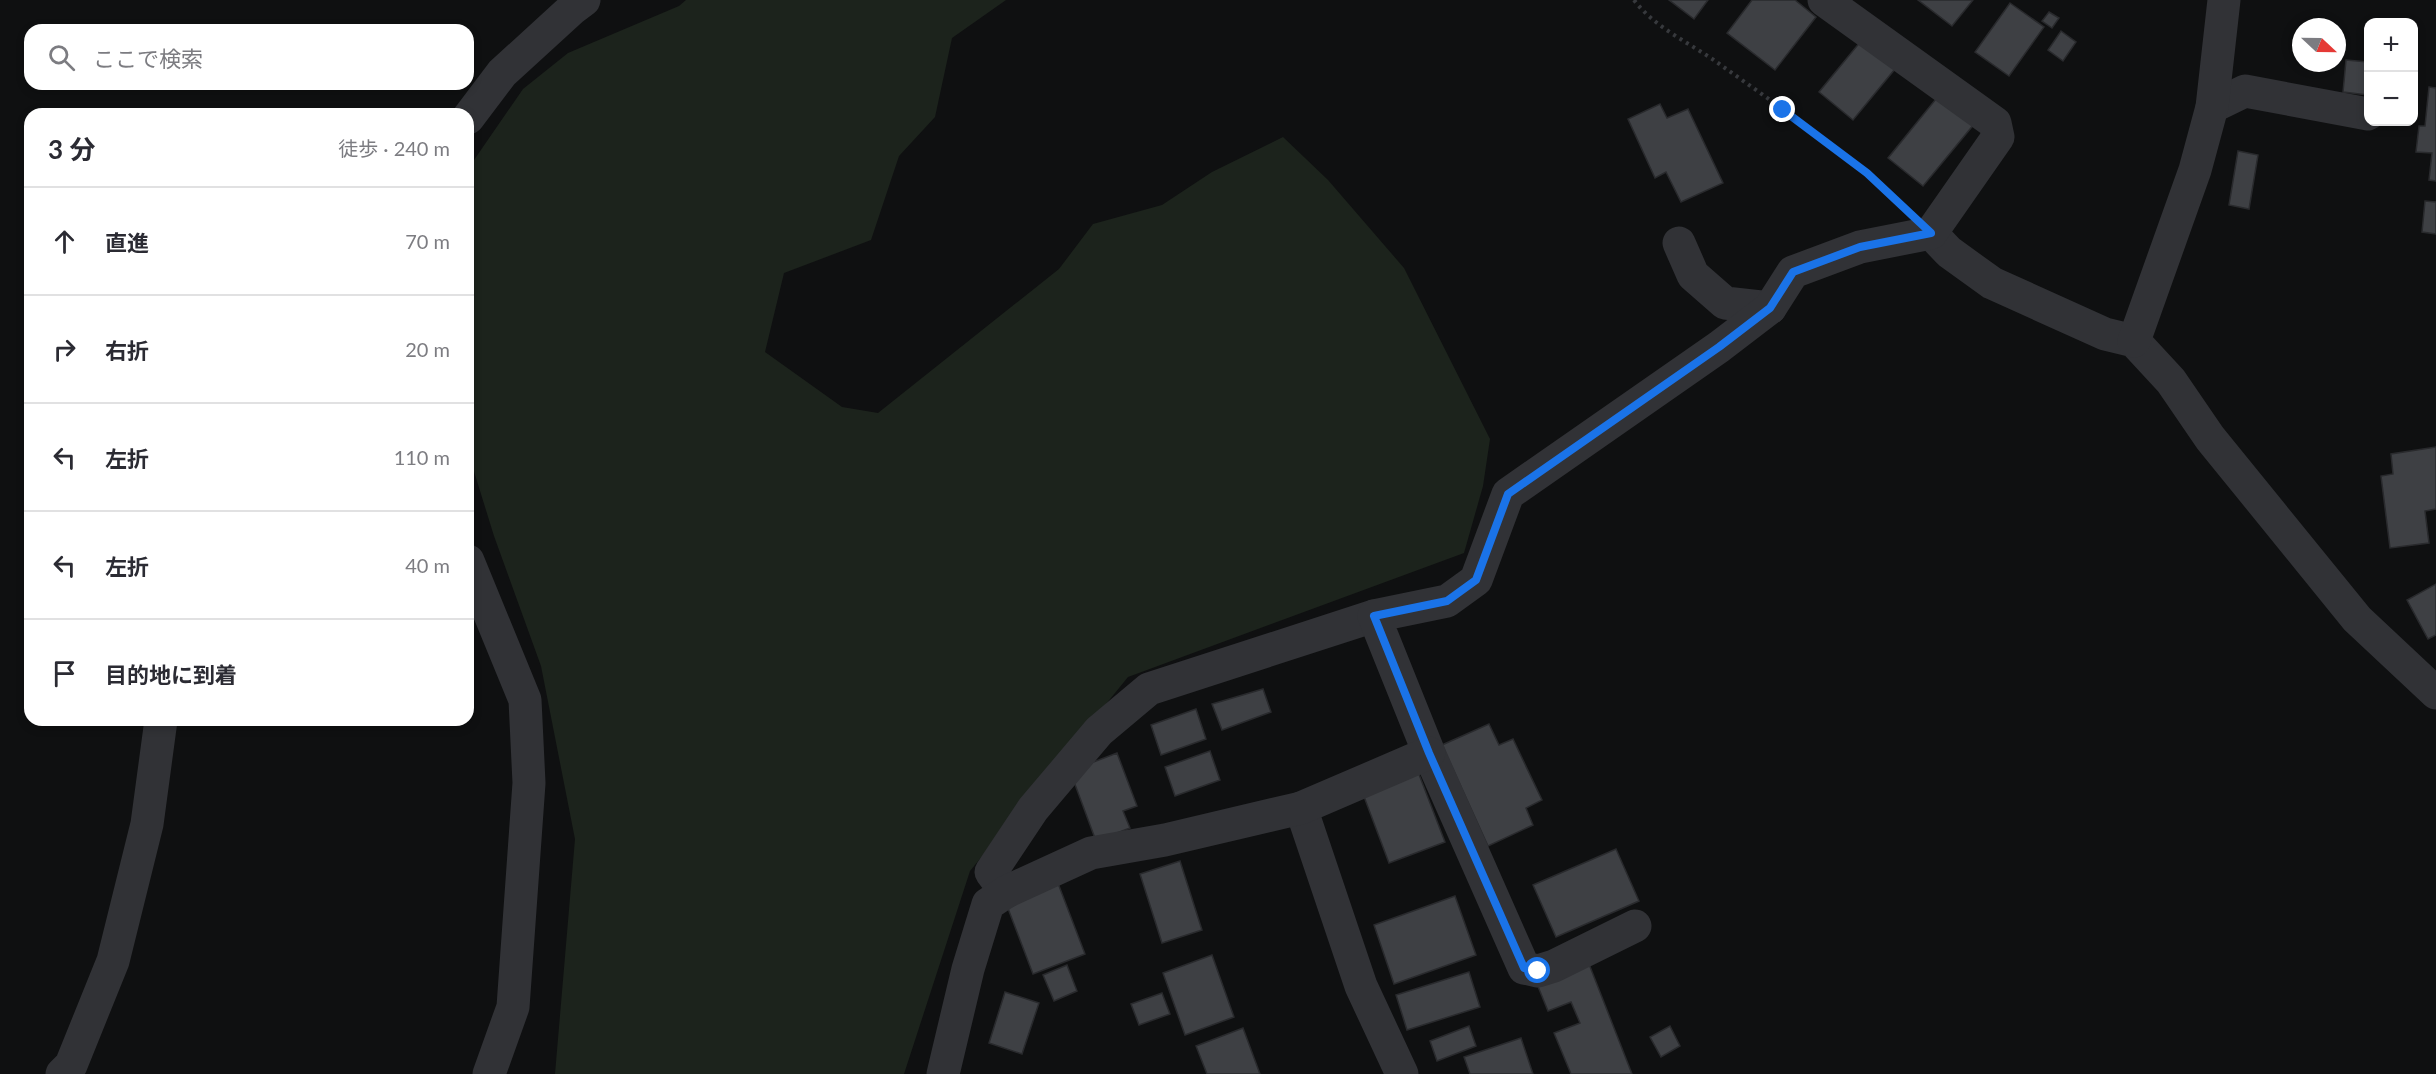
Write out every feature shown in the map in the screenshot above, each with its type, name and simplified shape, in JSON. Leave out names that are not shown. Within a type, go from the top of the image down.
[{"type":"street","points":[[474,110],[502,73],[584,0]]},
{"type":"street","points":[[1006,892],[991,872],[1033,809],[1099,731],[1149,689],[1374,616],[1447,601],[1476,580],[1508,494],[1719,347],[1770,308],[1793,272],[1860,247],[1931,233],[1998,137],[1995,123],[1824,0]]},
{"type":"street","points":[[2134,340],[2195,170],[2212,107],[2224,0]]},
{"type":"street","points":[[2212,107],[2245,91],[2364,113]]},
{"type":"street","points":[[1931,233],[1949,252],[1992,283],[2105,334],[2134,340],[2171,381],[2210,438],[2357,619],[2436,693]]},
{"type":"street","points":[[1679,243],[1693,275],[1725,303],[1770,308]]},
{"type":"street","points":[[474,576],[525,700],[529,783],[513,1007],[489,1074]]},
{"type":"street","points":[[1374,616],[1429,753],[1524,968],[1538,971],[1554,966],[1635,926]]},
{"type":"street","points":[[62,1074],[71,1065],[113,961],[147,824],[160,726]]},
{"type":"street","points":[[943,1074],[968,969],[988,904],[1006,892],[1091,853],[1165,840],[1302,808],[1429,753]]},
{"type":"street","points":[[1302,808],[1361,986],[1402,1074]]},
{"type":"path","points":[[1634,0],[1645,14],[1715,61],[1867,173],[1931,233]]},
{"type":"shaded area","points":[[686,0],[1006,0],[952,38],[935,117],[899,156],[871,240],[784,273],[765,352],[842,407],[878,413],[1059,269],[1093,224],[1162,205],[1212,172],[1283,137],[1328,180],[1404,268],[1490,439],[1483,486],[1464,553],[1128,677],[970,871],[904,1074],[555,1074],[575,839],[541,666],[494,536],[474,471],[474,160],[523,89],[568,53],[679,6]]},
{"type":"building","points":[[1669,0],[1708,0],[1694,19]]},
{"type":"building","points":[[1752,0],[1795,0],[1816,17],[1775,70],[1727,33]]},
{"type":"building","points":[[1918,0],[1973,0],[1952,26]]},
{"type":"building","points":[[2010,3],[2044,27],[2009,76],[1975,52]]},
{"type":"building","points":[[2049,12],[2059,18],[2052,28],[2042,21]]},
{"type":"building","points":[[2061,31],[2076,42],[2063,61],[2048,50]]},
{"type":"building","points":[[1861,41],[1895,69],[1853,120],[1819,92]]},
{"type":"building","points":[[2346,60],[2364,62],[2364,95],[2343,92]]},
{"type":"building","points":[[2429,87],[2436,88],[2436,181],[2429,180],[2432,153],[2416,152],[2419,126],[2425,126]]},
{"type":"building","points":[[1940,94],[1975,123],[1923,186],[1888,158]]},
{"type":"building","points":[[1660,104],[1667,118],[1688,109],[1723,183],[1681,202],[1666,172],[1655,178],[1628,119]]},
{"type":"building","points":[[2238,151],[2258,155],[2249,209],[2229,205]]},
{"type":"building","points":[[2425,201],[2436,202],[2436,234],[2422,232]]},
{"type":"building","points":[[2436,447],[2436,509],[2425,511],[2429,543],[2390,548],[2381,476],[2393,474],[2391,454]]},
{"type":"building","points":[[2436,584],[2436,635],[2428,639],[2407,600]]},
{"type":"building","points":[[1263,689],[1271,712],[1222,730],[1212,704]]},
{"type":"building","points":[[1196,709],[1206,739],[1161,755],[1151,725]]},
{"type":"building","points":[[1489,724],[1499,745],[1513,739],[1542,800],[1526,808],[1533,825],[1488,846],[1442,745]]},
{"type":"building","points":[[1210,751],[1220,780],[1175,796],[1165,767]]},
{"type":"building","points":[[1117,753],[1137,806],[1123,811],[1130,828],[1096,841],[1070,771]]},
{"type":"building","points":[[1415,764],[1445,842],[1389,863],[1360,786]]},
{"type":"building","points":[[1616,849],[1639,901],[1556,937],[1533,885]]},
{"type":"building","points":[[1180,861],[1202,930],[1162,943],[1140,874]]},
{"type":"building","points":[[1056,878],[1085,954],[1033,974],[1004,898]]},
{"type":"building","points":[[1455,896],[1476,955],[1394,984],[1374,925]]},
{"type":"building","points":[[1212,955],[1234,1017],[1185,1035],[1163,973]]},
{"type":"building","points":[[1589,964],[1632,1074],[1571,1074],[1554,1033],[1580,1023],[1571,1002],[1548,1011],[1537,984]]},
{"type":"building","points":[[1067,965],[1077,991],[1054,1001],[1043,975]]},
{"type":"building","points":[[1469,972],[1480,1007],[1407,1030],[1396,995]]},
{"type":"building","points":[[1005,992],[1039,1003],[1022,1054],[989,1043]]},
{"type":"building","points":[[1162,993],[1170,1014],[1139,1025],[1131,1004]]},
{"type":"building","points":[[1469,1026],[1476,1046],[1437,1061],[1430,1041]]},
{"type":"building","points":[[1670,1026],[1680,1046],[1661,1057],[1650,1037]]},
{"type":"building","points":[[1243,1028],[1260,1074],[1207,1074],[1196,1046]]},
{"type":"building","points":[[1521,1038],[1533,1074],[1470,1074],[1464,1057]]},
{"type":"route","points":[[1538,971],[1524,968],[1429,753],[1374,616],[1447,601],[1476,580],[1508,494],[1719,347],[1770,308],[1793,272],[1860,247],[1931,233],[1867,173],[1783,110]]}]
